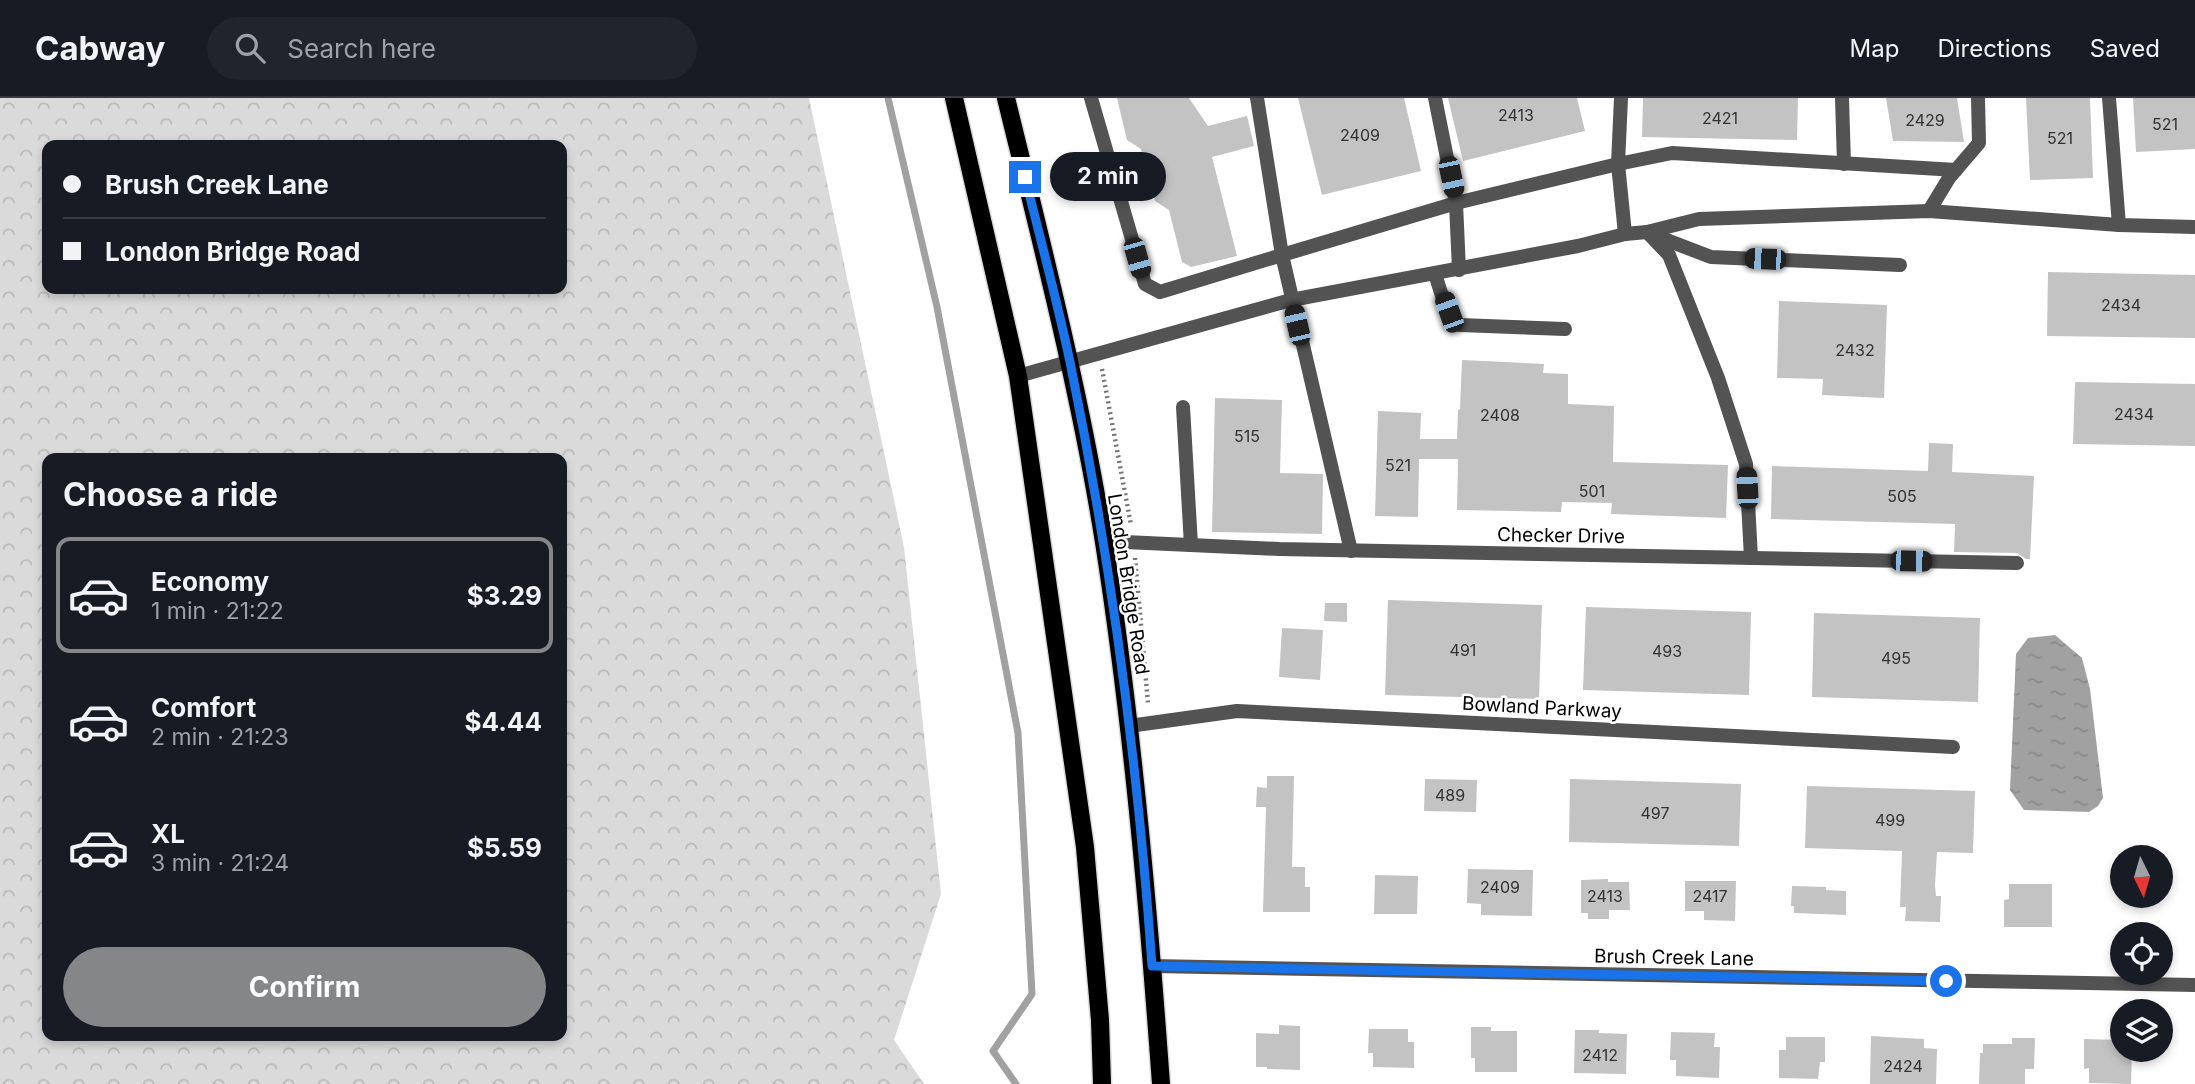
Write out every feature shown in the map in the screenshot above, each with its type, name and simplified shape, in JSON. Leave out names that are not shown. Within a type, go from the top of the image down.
[{"type":"main road","points":[[954,98],[1018,376],[1085,847],[1100,1020],[1102,1084]]},
{"type":"main road","name":"London Bridge Road","points":[[1006,98],[1070,360],[1103,541],[1129,726],[1145,870],[1161,1084]]},
{"type":"street","points":[[1091,98],[1145,284],[1160,292],[1456,203],[1672,153],[1956,170]]},
{"type":"street","points":[[1257,98],[1291,300],[1351,551]]},
{"type":"street","points":[[1435,98],[1456,203],[1459,270]]},
{"type":"street","points":[[1620,98],[1618,164],[1625,234]]},
{"type":"street","points":[[1842,98],[1844,164]]},
{"type":"street","points":[[1929,211],[1956,170],[1979,143],[1979,98]]},
{"type":"street","points":[[2109,98],[2119,225]]},
{"type":"street","points":[[1018,376],[1291,300],[1459,270],[1699,219],[1929,211],[2119,225],[2195,227]]},
{"type":"street","points":[[1647,232],[1712,257],[1900,265]]},
{"type":"street","points":[[1647,232],[1669,255],[1718,378],[1746,464],[1751,558]]},
{"type":"street","points":[[1435,274],[1449,312],[1460,325],[1565,329]]},
{"type":"street","points":[[1183,407],[1191,545]]},
{"type":"street","name":"Checker Drive","points":[[1103,541],[1351,551],[2017,564]]},
{"type":"street","name":"Bowland Parkway","points":[[1129,726],[1237,710],[1953,747]]},
{"type":"street","name":"Brush Creek Lane","points":[[1152,966],[2195,985]]},
{"type":"green space","points":[[0,98],[809,98],[904,547],[941,894],[894,1040],[924,1084],[0,1084]]},
{"type":"water","points":[[2055,635],[2082,658],[2090,689],[2103,798],[2098,806],[2089,812],[2024,810],[2010,790],[2016,654],[2028,638]]},
{"type":"building","points":[[1117,98],[1189,98],[1208,126],[1247,116],[1254,146],[1212,157],[1237,256],[1191,267],[1182,262],[1169,210],[1155,201],[1141,149],[1127,140]]},
{"type":"building","points":[[1298,98],[1404,98],[1421,171],[1322,195]]},
{"type":"building","points":[[1448,98],[1577,98],[1585,131],[1463,161]]},
{"type":"building","points":[[1643,98],[1798,98],[1797,140],[1642,137]]},
{"type":"building","points":[[1886,98],[1957,98],[1964,142],[1893,141]]},
{"type":"building","points":[[2026,98],[2090,98],[2093,178],[2030,180]]},
{"type":"building","points":[[2133,98],[2195,98],[2195,149],[2136,152]]},
{"type":"building","points":[[2048,272],[2195,275],[2195,338],[2047,336]]},
{"type":"building","points":[[1779,301],[1887,305],[1884,398],[1822,395],[1823,379],[1777,378]]},
{"type":"building","points":[[1462,360],[1544,364],[1543,373],[1568,374],[1568,404],[1614,406],[1613,462],[1728,465],[1726,518],[1611,514],[1612,503],[1562,502],[1561,512],[1457,510],[1458,459],[1419,459],[1418,517],[1375,516],[1378,411],[1421,413],[1420,439],[1457,439]]},
{"type":"building","points":[[2075,382],[2195,384],[2195,446],[2073,444]]},
{"type":"building","points":[[1215,398],[1282,400],[1280,473],[1323,474],[1322,534],[1212,532]]},
{"type":"building","points":[[1929,443],[1953,444],[1952,472],[2034,476],[2030,559],[2017,553],[1954,552],[1955,524],[1771,519],[1772,466],[1928,471]]},
{"type":"building","points":[[1388,600],[1542,605],[1539,699],[1385,695]]},
{"type":"building","points":[[1325,603],[1347,603],[1347,622],[1324,621]]},
{"type":"building","points":[[1586,607],[1751,612],[1749,695],[1583,690]]},
{"type":"building","points":[[1814,613],[1980,618],[1978,702],[1812,697]]},
{"type":"building","points":[[1282,628],[1323,630],[1320,680],[1279,677]]},
{"type":"building","points":[[1267,776],[1294,776],[1292,867],[1305,867],[1305,887],[1310,887],[1310,912],[1263,912],[1266,807],[1256,807],[1257,787],[1267,788]]},
{"type":"building","points":[[1425,779],[1477,780],[1476,812],[1424,811]]},
{"type":"building","points":[[1570,779],[1741,784],[1739,846],[1569,842]]},
{"type":"building","points":[[1807,786],[1975,791],[1973,853],[1937,852],[1935,885],[1936,896],[1941,896],[1940,922],[1905,921],[1906,907],[1900,907],[1902,851],[1805,848]]},
{"type":"building","points":[[1468,869],[1533,870],[1532,916],[1481,915],[1481,904],[1467,903]]},
{"type":"building","points":[[1375,875],[1418,876],[1417,914],[1374,914]]},
{"type":"building","points":[[1608,879],[1608,882],[1629,882],[1630,910],[1609,910],[1609,919],[1588,919],[1588,913],[1581,913],[1581,880]]},
{"type":"building","points":[[1685,881],[1736,881],[1735,921],[1704,920],[1704,911],[1685,911]]},
{"type":"building","points":[[2009,884],[2052,884],[2052,927],[2004,927],[2004,900],[2009,899]]},
{"type":"building","points":[[1792,886],[1826,887],[1826,890],[1846,891],[1846,915],[1794,913],[1794,906],[1791,906]]},
{"type":"building","points":[[1279,1025],[1300,1026],[1300,1070],[1256,1067],[1256,1033],[1279,1034]]},
{"type":"building","points":[[1471,1027],[1491,1027],[1491,1031],[1517,1031],[1517,1072],[1475,1072],[1475,1058],[1471,1058]]},
{"type":"building","points":[[1369,1029],[1408,1029],[1408,1042],[1414,1042],[1414,1068],[1373,1067],[1373,1053],[1368,1053]]},
{"type":"building","points":[[1575,1030],[1627,1034],[1626,1074],[1574,1073]]},
{"type":"building","points":[[1671,1032],[1715,1033],[1714,1047],[1720,1047],[1719,1078],[1676,1076],[1676,1060],[1670,1060]]},
{"type":"building","points":[[1871,1036],[1924,1039],[1924,1048],[1937,1049],[1936,1084],[1870,1084]]},
{"type":"building","points":[[1786,1037],[1825,1037],[1825,1062],[1820,1062],[1818,1079],[1779,1078],[1779,1050],[1786,1050]]},
{"type":"building","points":[[2012,1038],[2035,1038],[2034,1069],[2025,1069],[2025,1084],[1979,1084],[1983,1044],[2012,1044]]},
{"type":"building","points":[[2084,1039],[2110,1040],[2110,1062],[2132,1062],[2131,1084],[2089,1083],[2089,1068],[2084,1069]]},
{"type":"waterway","points":[[888,98],[937,307],[1018,733],[1032,994],[993,1051],[1016,1084]]},
{"type":"route","points":[[1025,177],[1070,360],[1103,541],[1129,726],[1145,870],[1152,966],[1946,981]]}]
